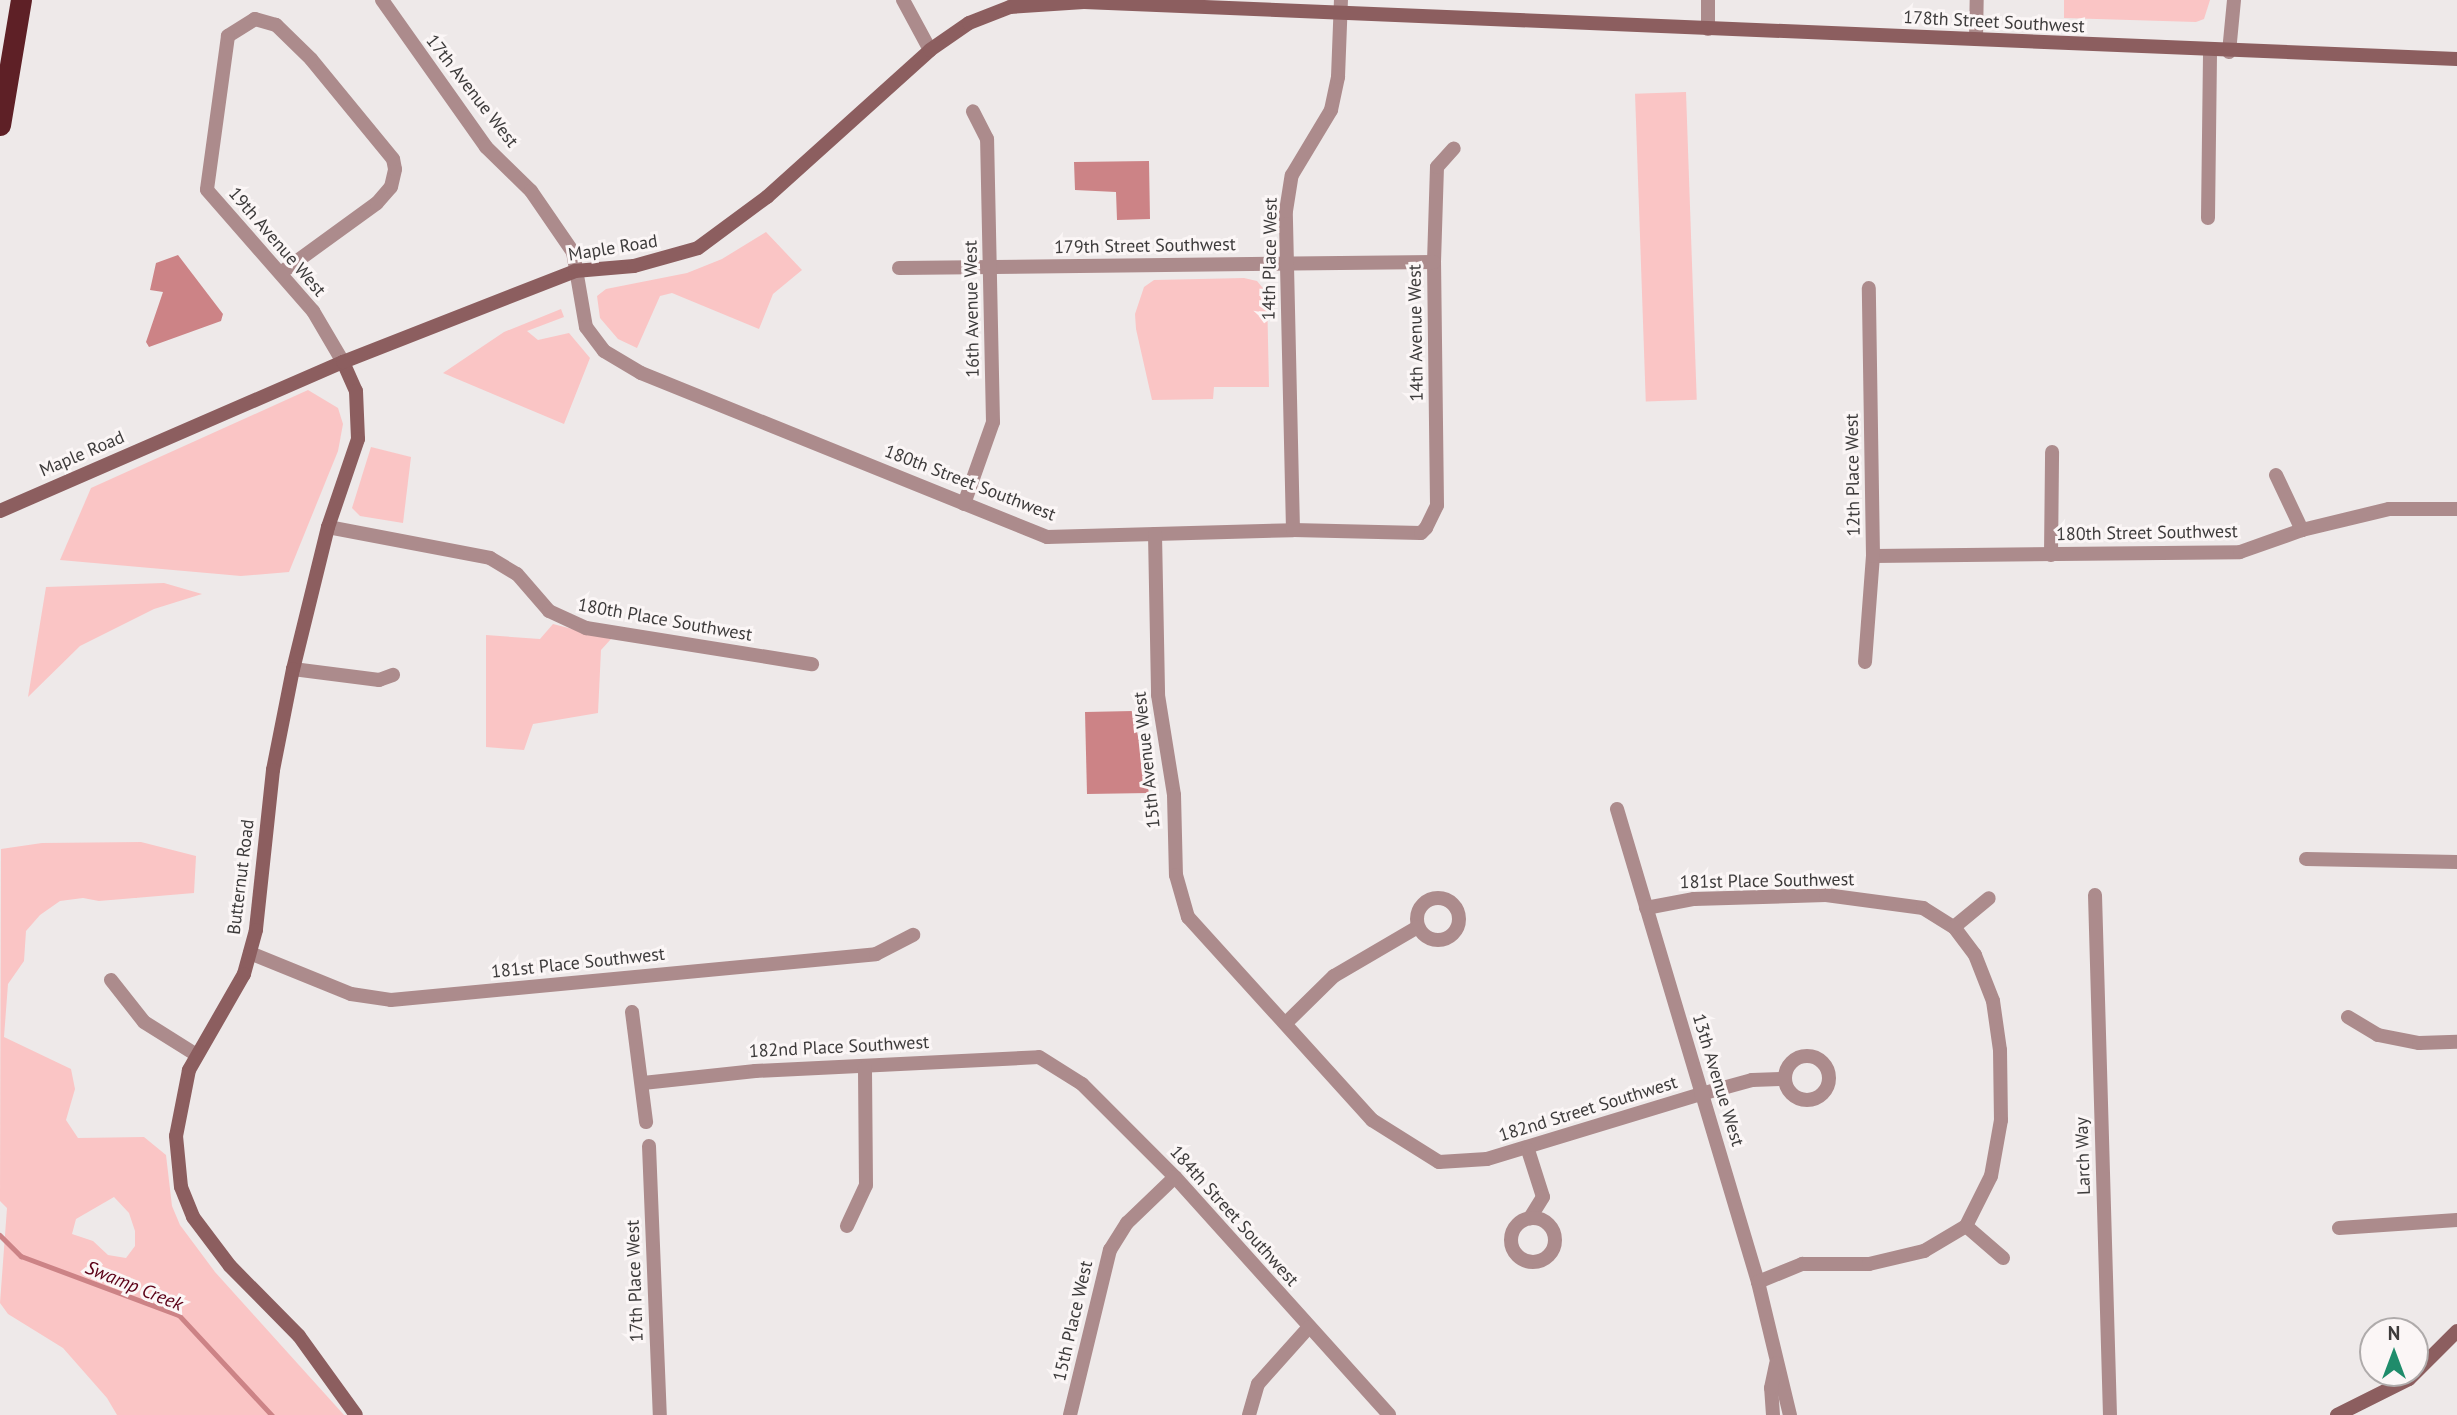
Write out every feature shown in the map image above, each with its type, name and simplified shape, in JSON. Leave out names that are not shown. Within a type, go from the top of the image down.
[{"type":"highway","points":[[0,125],[21,0]]},
{"type":"street","points":[[903,0],[930,50]]},
{"type":"street","points":[[1708,0],[1708,29]]},
{"type":"street","points":[[1976,40],[1977,0]]},
{"type":"street","points":[[2229,52],[2234,0]]},
{"type":"street","name":"17th Avenue West","points":[[380,1],[486,147],[531,191],[573,252],[575,271]]},
{"type":"street","name":"Maple Road","points":[[4,509],[343,362],[575,271],[634,266],[698,248],[768,197],[930,50],[969,23],[1010,7],[1067,1],[1193,3]]},
{"type":"street","name":"178th Street Southwest","points":[[1193,3],[1342,6],[1708,29],[2229,52],[2457,59]]},
{"type":"street","name":"14th Place West","points":[[1293,530],[1286,211],[1292,175],[1331,110],[1342,6]]},
{"type":"street","name":"19th Avenue West","points":[[282,272],[377,203],[394,179],[393,159],[311,59],[276,25],[255,19],[228,36],[205,176],[206,190],[282,272],[313,311],[343,362]]},
{"type":"street","points":[[2208,218],[2210,51]]},
{"type":"street","name":"16th Avenue West","points":[[964,504],[993,422],[987,139],[974,111]]},
{"type":"street","name":"14th Avenue West","points":[[1431,523],[1437,505],[1434,262],[1437,167],[1454,148]]},
{"type":"street","name":"179th Street Southwest","points":[[899,268],[1434,262]]},
{"type":"street","name":"180th Street Southwest","points":[[575,271],[586,327],[604,351],[628,365],[1048,537],[1293,530],[1421,533],[1431,523]]},
{"type":"street","name":"12th Place West","points":[[1865,662],[1873,556],[1869,288]]},
{"type":"street","name":"Butternut Road","points":[[343,362],[356,391],[358,439],[328,527],[293,668],[273,770],[250,953],[244,974],[195,1054],[177,1119],[178,1170],[186,1203],[230,1266],[299,1336],[356,1415]]},
{"type":"street","points":[[2051,555],[2052,452]]},
{"type":"street","points":[[2276,475],[2302,530]]},
{"type":"street","name":"180th Street Southwest","points":[[1873,556],[2240,552],[2302,530],[2389,509],[2457,509]]},
{"type":"street","name":"180th Place Southwest","points":[[328,527],[490,558],[517,573],[549,611],[586,628],[812,664]]},
{"type":"street","name":"15th Avenue West","points":[[1155,534],[1158,695],[1174,795],[1176,874],[1188,917],[1372,1120]]},
{"type":"street","points":[[293,668],[379,680],[393,675]]},
{"type":"street","name":"13th Avenue West","points":[[1617,809],[1758,1282],[1776,1364],[1786,1384],[1790,1415]]},
{"type":"street","points":[[2306,859],[2457,862]]},
{"type":"street","name":"181st Place Southwest","points":[[1646,908],[1694,898],[1826,895],[1889,900],[1923,908],[1954,927]]},
{"type":"street","name":"Larch Way","points":[[2095,895],[2110,1415]]},
{"type":"street","points":[[1758,1282],[1802,1264],[1869,1265],[1924,1251],[1966,1226],[1992,1176],[2001,1120],[2000,1051],[1993,1001],[1975,955],[1954,927],[1989,898]]},
{"type":"street","points":[[1286,1023],[1334,976],[1418,927]]},
{"type":"street","name":"181st Place Southwest","points":[[250,953],[351,994],[391,1000],[876,954],[913,935]]},
{"type":"street","points":[[111,980],[144,1022],[195,1054]]},
{"type":"street","points":[[632,1012],[646,1122]]},
{"type":"street","points":[[2348,1017],[2378,1035],[2419,1043],[2457,1042]]},
{"type":"street","name":"182nd Place Southwest","points":[[643,1083],[755,1070],[865,1068],[979,1057],[1038,1057]]},
{"type":"street","name":"184th Street Southwest","points":[[1038,1057],[1082,1084],[1175,1177],[1389,1415]]},
{"type":"street","points":[[848,1226],[866,1185],[865,1068]]},
{"type":"street","name":"182nd Street Southwest","points":[[1372,1120],[1439,1162],[1528,1150],[1701,1094],[1752,1080],[1784,1079]]},
{"type":"street","name":"17th Place West","points":[[649,1146],[660,1415]]},
{"type":"street","points":[[1528,1150],[1543,1197],[1530,1218]]},
{"type":"street","name":"15th Place West","points":[[1070,1415],[1110,1250],[1127,1223],[1175,1177]]},
{"type":"street","points":[[2339,1228],[2457,1220]]},
{"type":"street","points":[[1966,1226],[2003,1258]]},
{"type":"street","points":[[1248,1415],[1258,1384],[1309,1327]]},
{"type":"street","points":[[2337,1415],[2409,1379],[2457,1331]]},
{"type":"street","name":"13th Avenue West","points":[[1773,1415],[1771,1388],[1776,1364]]},
{"type":"shaded area","points":[[2064,0],[2210,0],[2204,19],[2196,22],[2064,18]]},
{"type":"shaded area","points":[[1686,92],[1697,400],[1646,402],[1635,94]]},
{"type":"shaded area","points":[[1149,161],[1150,219],[1117,220],[1116,192],[1075,190],[1074,162]]},
{"type":"shaded area","points":[[766,232],[802,270],[773,294],[759,329],[672,293],[660,296],[637,348],[618,339],[600,318],[597,296],[606,289],[687,273],[722,259]]},
{"type":"shaded area","points":[[178,255],[223,314],[221,321],[149,347],[146,342],[163,292],[150,290],[156,263]]},
{"type":"shaded area","points":[[1244,278],[1257,281],[1267,293],[1269,387],[1214,387],[1213,399],[1152,400],[1136,329],[1135,314],[1144,287],[1154,280]]},
{"type":"shaded area","points":[[561,309],[564,317],[527,331],[538,340],[569,333],[590,358],[564,424],[443,373],[504,332]]},
{"type":"shaded area","points":[[308,390],[338,408],[343,424],[338,451],[289,572],[241,576],[60,560],[91,488]]},
{"type":"shaded area","points":[[371,447],[411,457],[403,523],[360,516],[352,508]]},
{"type":"shaded area","points":[[164,583],[202,594],[154,609],[80,646],[28,697],[46,587]]},
{"type":"shaded area","points":[[553,624],[611,639],[601,650],[598,713],[533,724],[524,750],[486,747],[486,635],[540,639]]},
{"type":"shaded area","points":[[1133,711],[1149,793],[1087,794],[1085,712]]},
{"type":"shaded area","points":[[141,842],[196,856],[194,893],[99,901],[83,898],[60,901],[40,915],[26,931],[24,961],[8,984],[4,1037],[71,1069],[75,1089],[66,1120],[78,1138],[144,1137],[166,1155],[172,1206],[180,1225],[215,1272],[344,1415],[117,1415],[107,1398],[63,1348],[8,1314],[0,1303],[7,1208],[0,1201],[1,849],[42,843]],"holes":[[[114,1197],[129,1213],[135,1231],[135,1246],[126,1258],[108,1255],[93,1241],[72,1234],[76,1219]]]},
{"type":"waterway","name":"Swamp Creek","points":[[0,1235],[21,1256],[179,1315],[272,1415]]}]
